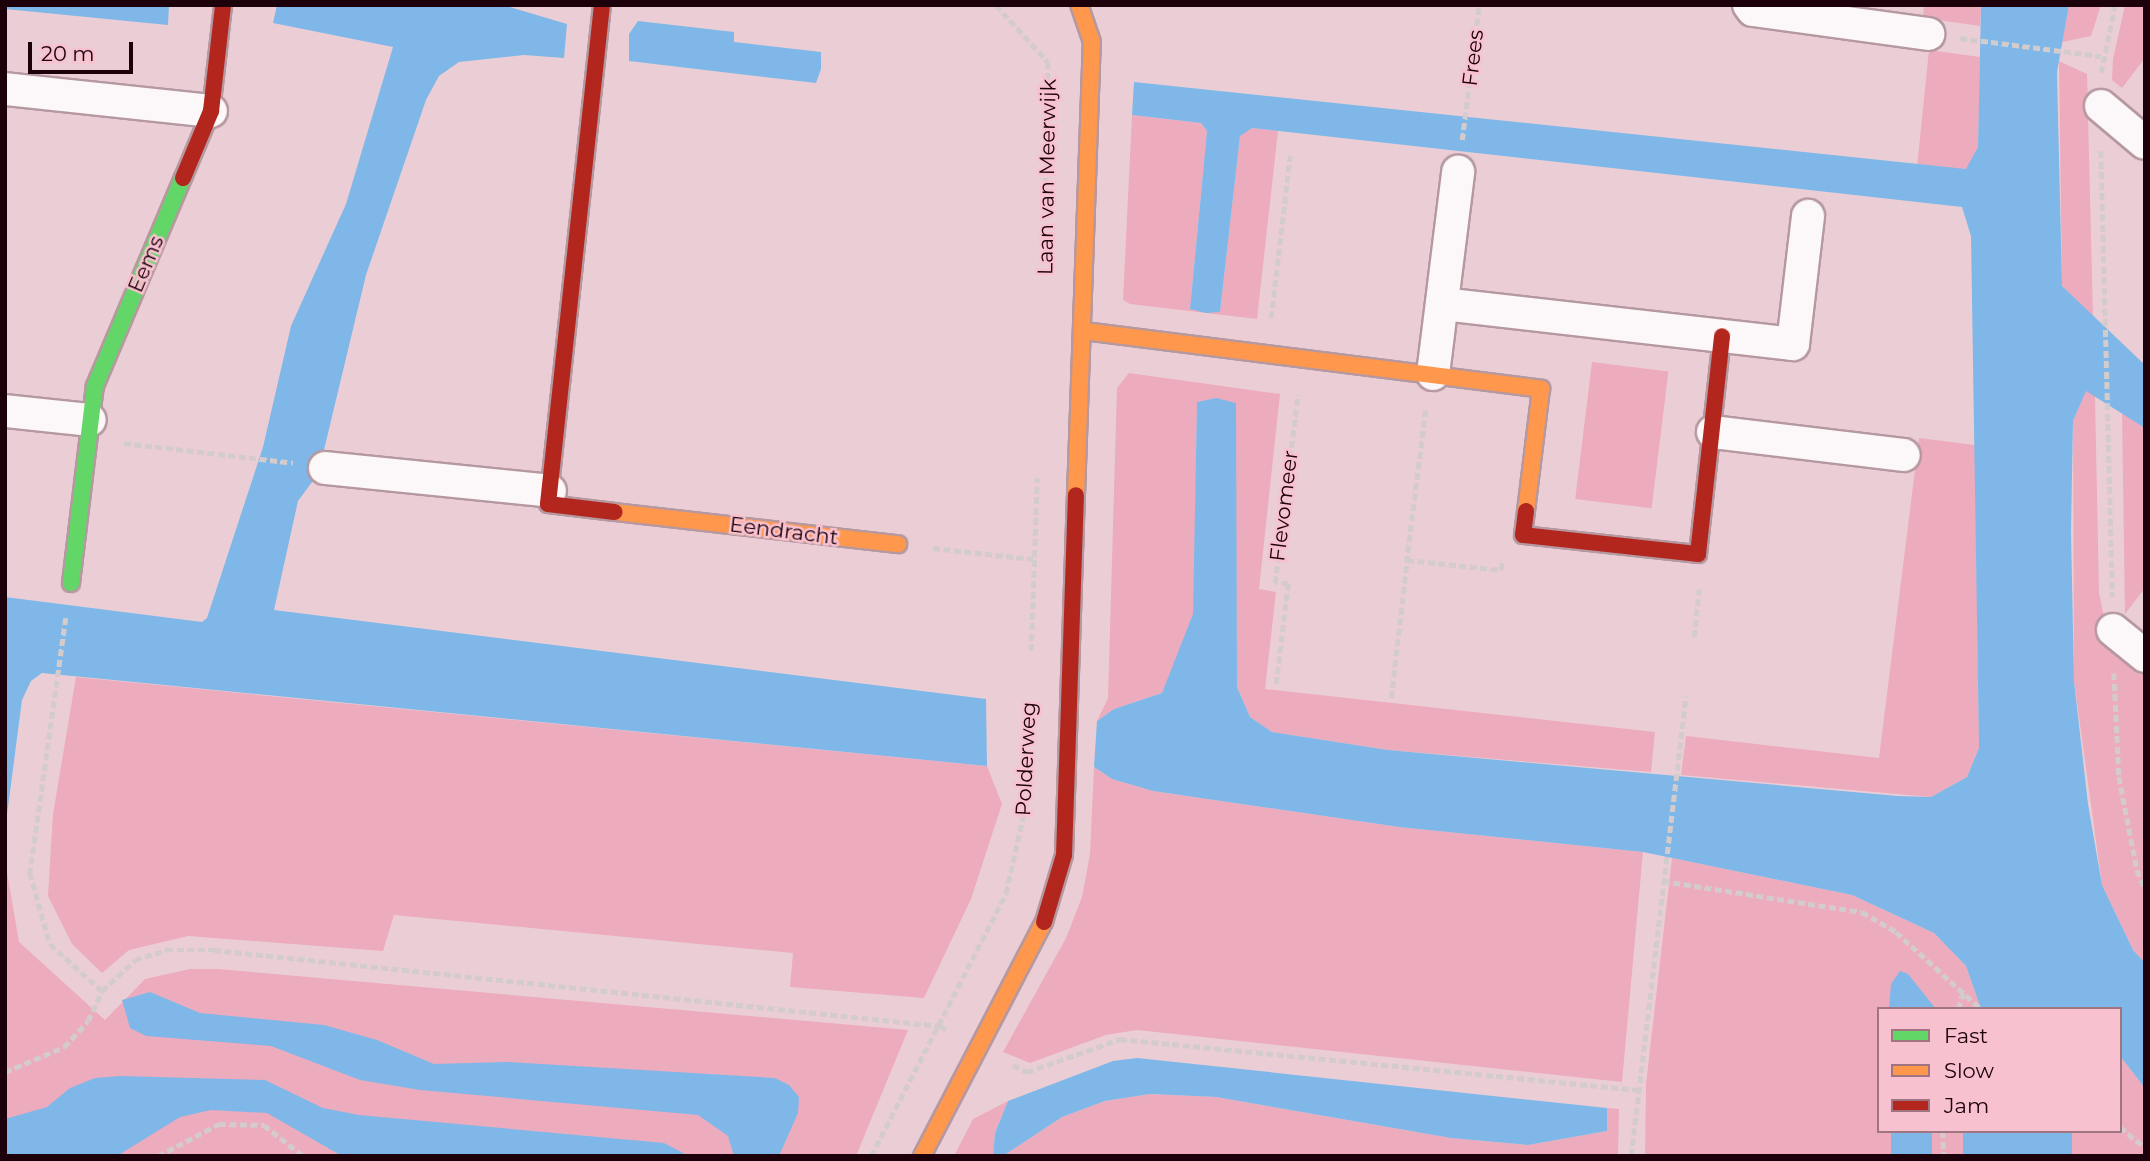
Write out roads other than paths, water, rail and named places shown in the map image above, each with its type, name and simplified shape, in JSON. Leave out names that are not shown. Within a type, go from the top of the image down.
[{"type":"street","name":"Eems","points":[[71,583],[95,386],[211,111],[223,5]]},
{"type":"street","points":[[325,468],[550,491],[602,5]]},
{"type":"street","name":"Laan van Meerwijk","points":[[1079,5],[1092,42],[1084,331]]},
{"type":"street","points":[[1749,5],[1753,10],[1928,34]]},
{"type":"street","points":[[5,89],[211,111]]},
{"type":"street","points":[[2101,106],[2145,143]]},
{"type":"street","points":[[1432,374],[1460,159]]},
{"type":"street","points":[[1442,304],[1793,344],[1808,216]]},
{"type":"street","points":[[1084,331],[1541,389],[1524,535],[1698,554],[1722,336]]},
{"type":"street","name":"Polderweg","points":[[922,1156],[1040,936],[1064,855],[1084,331]]},
{"type":"street","points":[[5,411],[89,430]]},
{"type":"street","points":[[1713,432],[1904,455]]},
{"type":"street","name":"Eendracht","points":[[550,491],[548,504],[898,544]]},
{"type":"street","points":[[2113,630],[2145,656]]},
{"type":"water","points":[[5,5],[169,5],[168,25],[5,9]]},
{"type":"water","points":[[277,5],[503,5],[567,24],[564,58],[524,55],[459,62],[439,76],[426,100],[366,275],[323,454],[315,478],[298,501],[274,610],[986,699],[987,766],[42,673],[31,681],[22,700],[5,830],[5,597],[202,622],[207,618],[263,447],[291,326],[346,204],[393,47],[273,23]]},
{"type":"water","points":[[1981,5],[2069,5],[2057,72],[2062,286],[2145,365],[2145,428],[2086,391],[2073,421],[2071,531],[2074,681],[2088,804],[2102,885],[2133,950],[2145,963],[2145,1088],[2122,1059],[2122,1007],[1980,1007],[1966,966],[1934,933],[1852,895],[1643,852],[1399,827],[1153,791],[1112,779],[1094,767],[1097,721],[1114,709],[1162,693],[1193,614],[1197,402],[1216,398],[1236,403],[1237,687],[1250,717],[1272,732],[1388,750],[1931,797],[1967,777],[1979,748],[1971,236],[1962,207],[1252,128],[1240,136],[1220,312],[1206,313],[1190,309],[1207,131],[1201,123],[1132,115],[1134,82],[1966,169],[1978,147]]},
{"type":"water","points":[[638,21],[734,32],[734,42],[821,52],[821,69],[816,83],[629,61],[629,34]]},
{"type":"water","points":[[1900,971],[1908,974],[1934,1007],[1889,1007],[1891,984]]},
{"type":"water","points":[[150,992],[200,1013],[324,1025],[377,1040],[434,1064],[506,1062],[775,1078],[789,1085],[799,1097],[798,1113],[779,1156],[734,1156],[728,1136],[698,1115],[420,1090],[360,1080],[271,1046],[146,1036],[130,1028],[122,1000]]},
{"type":"water","points":[[1137,1058],[1607,1108],[1607,1131],[1528,1145],[1451,1138],[1216,1097],[1150,1094],[1105,1101],[1062,1117],[1003,1156],[993,1156],[995,1133],[1008,1101],[1113,1061]]},
{"type":"water","points":[[121,1076],[265,1080],[323,1108],[359,1115],[664,1143],[689,1156],[342,1156],[267,1113],[211,1110],[180,1117],[117,1156],[5,1156],[5,1119],[47,1107],[70,1088],[95,1078]]},
{"type":"water","points":[[1891,1133],[1932,1133],[1932,1156],[1891,1156]]},
{"type":"water","points":[[1963,1133],[2072,1133],[2072,1156],[1963,1156]]}]
